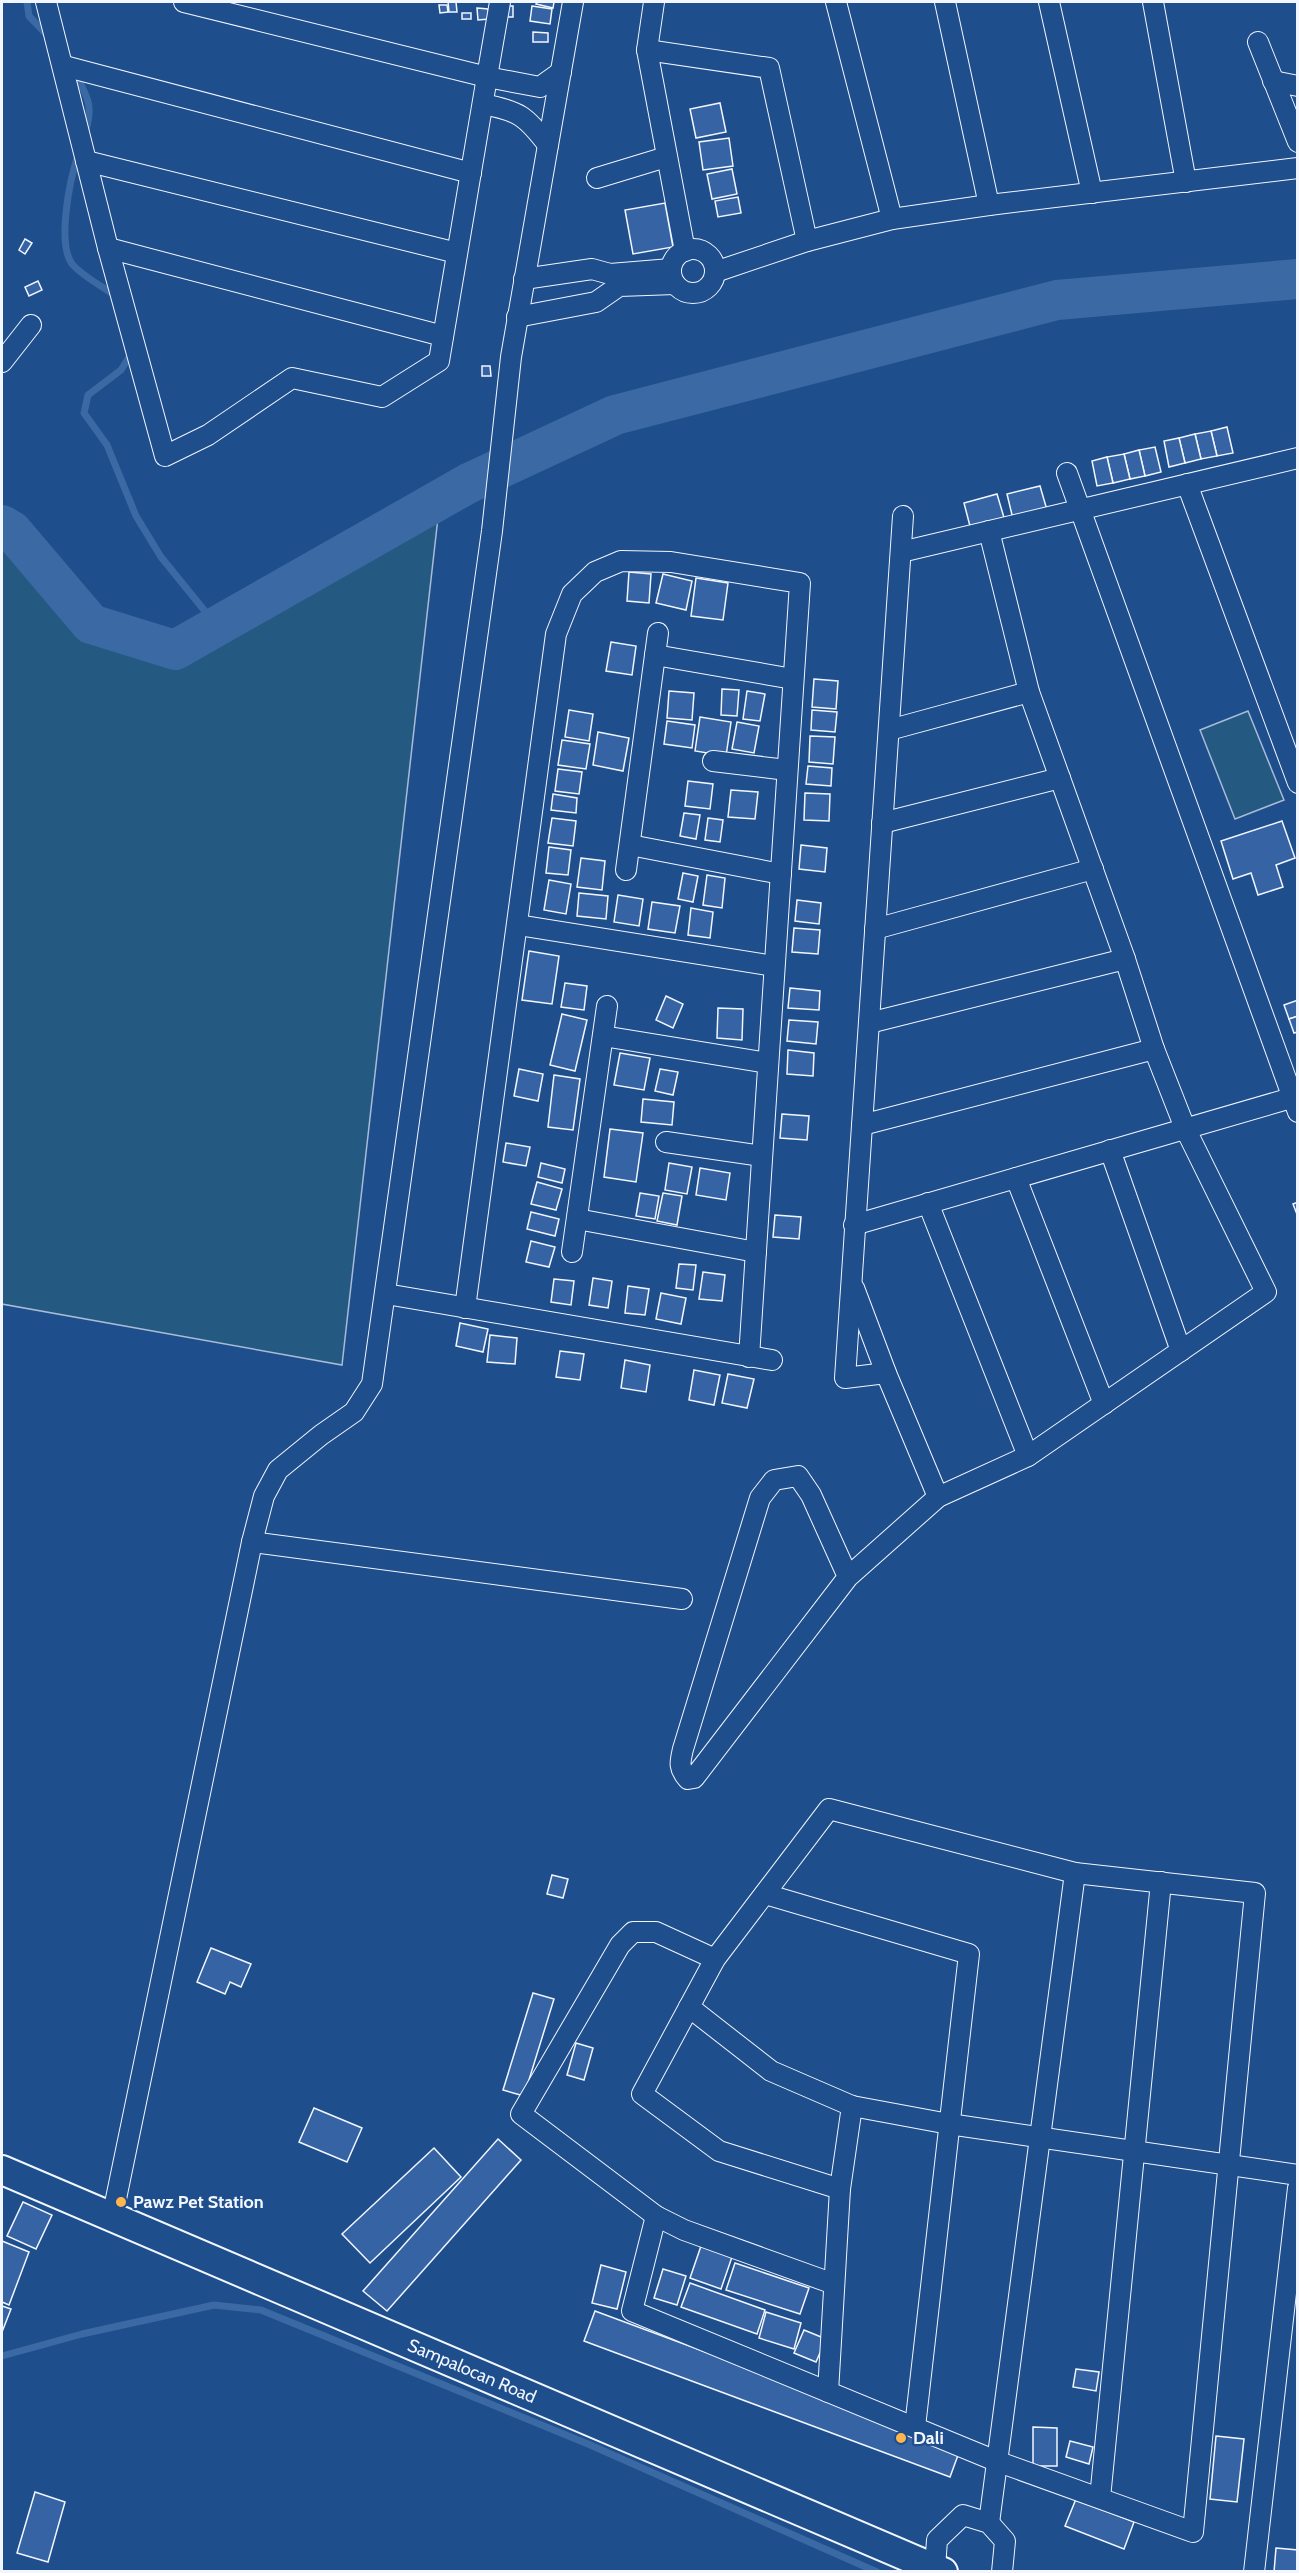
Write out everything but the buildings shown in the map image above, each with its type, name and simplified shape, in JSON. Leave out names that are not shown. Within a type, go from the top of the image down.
[{"type":"main road","name":"Sampalocan Road","points":[[2,2170],[939,2570]]},
{"type":"street","points":[[46,2],[64,66],[108,248],[165,456],[208,435],[292,378],[382,397],[439,361],[500,2]]},
{"type":"street","points":[[184,2],[487,77],[540,87],[561,72]]},
{"type":"street","points":[[112,2218],[252,1542],[264,1496],[278,1470],[321,1434],[354,1412],[372,1384],[492,531],[511,357],[573,2]]},
{"type":"street","points":[[654,2],[647,50],[685,251]]},
{"type":"street","points":[[837,2],[892,219]]},
{"type":"street","points":[[945,2],[989,205]]},
{"type":"street","points":[[1048,2],[1092,193]]},
{"type":"street","points":[[1153,2],[1186,182]]},
{"type":"street","points":[[1258,42],[1298,142]]},
{"type":"street","points":[[647,50],[769,68],[807,241]]},
{"type":"street","points":[[64,66],[471,173]]},
{"type":"street","points":[[1274,81],[1298,86]]},
{"type":"street","points":[[483,104],[504,108],[528,119],[548,145]]},
{"type":"street","points":[[597,178],[666,158]]},
{"type":"street","points":[[86,161],[458,253]]},
{"type":"street","points":[[524,279],[592,269],[610,274],[673,276],[690,293],[699,292],[707,288],[715,272],[807,241],[892,219],[989,205],[1298,168]]},
{"type":"street","points":[[108,248],[443,336]]},
{"type":"street","points":[[673,276],[678,255],[693,249],[709,256],[715,272]]},
{"type":"street","points":[[517,317],[596,302],[619,286],[673,276]]},
{"type":"street","points":[[2,361],[31,325]]},
{"type":"street","points":[[901,552],[1187,484],[1296,462]]},
{"type":"street","points":[[854,1225],[1185,1128],[1296,1102],[1067,473]]},
{"type":"street","points":[[1187,484],[1298,783]]},
{"type":"street","points":[[886,1373],[845,1378],[903,516]]},
{"type":"street","points":[[848,1577],[811,1495],[798,1476],[774,1480],[760,1498],[683,1749],[679,1764],[688,1779],[694,1778],[848,1577],[938,1497],[1028,1456],[1266,1292],[1185,1128],[1154,1049],[1125,959],[1029,692],[989,531]]},
{"type":"street","points":[[465,1308],[556,634],[572,594],[595,572],[621,561],[671,562],[800,583],[748,1357]]},
{"type":"street","points":[[626,870],[658,633]]},
{"type":"street","points":[[655,656],[794,679]]},
{"type":"street","points":[[889,730],[1029,692]]},
{"type":"street","points":[[713,761],[787,770]]},
{"type":"street","points":[[882,822],[1060,778]]},
{"type":"street","points":[[630,845],[781,874]]},
{"type":"street","points":[[875,929],[1093,869]]},
{"type":"street","points":[[518,925],[774,966]]},
{"type":"street","points":[[869,1023],[1125,959]]},
{"type":"street","points":[[572,1252],[607,1006]]},
{"type":"street","points":[[603,1036],[768,1063]]},
{"type":"street","points":[[862,1125],[1154,1049]]},
{"type":"street","points":[[666,1142],[762,1156]]},
{"type":"street","points":[[1110,1150],[1181,1351]]},
{"type":"street","points":[[1016,1178],[1104,1404]]},
{"type":"street","points":[[928,1203],[1028,1456]]},
{"type":"street","points":[[577,1219],[756,1252]]},
{"type":"street","points":[[852,1281],[886,1373],[938,1497]]},
{"type":"street","points":[[386,1294],[771,1360]]},
{"type":"street","points":[[252,1542],[682,1599]]},
{"type":"street","points":[[656,2216],[632,2311],[996,2461],[1193,2532],[1256,1893],[1075,1873],[829,1809],[715,1959],[642,2094],[718,2151],[840,2189]]},
{"type":"street","points":[[989,2523],[1075,1873]]},
{"type":"street","points":[[1100,2498],[1161,1882]]},
{"type":"street","points":[[765,1894],[969,1954],[915,2427]]},
{"type":"street","points":[[715,1959],[656,1932],[633,1932],[620,1945],[521,2114],[656,2216],[684,2230],[834,2284]]},
{"type":"street","points":[[689,2007],[771,2071],[852,2106],[949,2124],[1298,2175]]},
{"type":"street","points":[[828,2391],[840,2189],[852,2106]]},
{"type":"street","points":[[1254,2571],[1298,2188]]},
{"type":"street","points":[[939,2570],[937,2540],[963,2515],[989,2523],[1005,2541],[1002,2571]]},
{"type":"shaded area","points":[[440,500],[342,1365],[2,1304],[2,525],[12,531],[91,624],[175,650]]},
{"type":"shaded area","points":[[1248,711],[1284,800],[1235,819],[1200,730]]},
{"type":"waterway","points":[[27,2],[29,16],[48,36]]},
{"type":"waterway","points":[[75,73],[88,102],[89,116],[85,133]]},
{"type":"waterway","points":[[78,155],[66,212],[65,243],[68,256],[77,269],[116,296]]},
{"type":"waterway","points":[[2,525],[12,531],[91,624],[175,650],[469,483],[615,415],[1057,300],[1298,279]]},
{"type":"waterway","points":[[133,351],[121,370],[88,395],[84,413],[107,445],[136,516],[161,557],[217,626]]},
{"type":"waterway","points":[[2,2356],[82,2334],[214,2305],[261,2310],[588,2444],[877,2572]]},
{"type":"place","name":"Pawz Pet Station","points":[[121,2202]]},
{"type":"place","name":"Dali","points":[[901,2438]]}]
